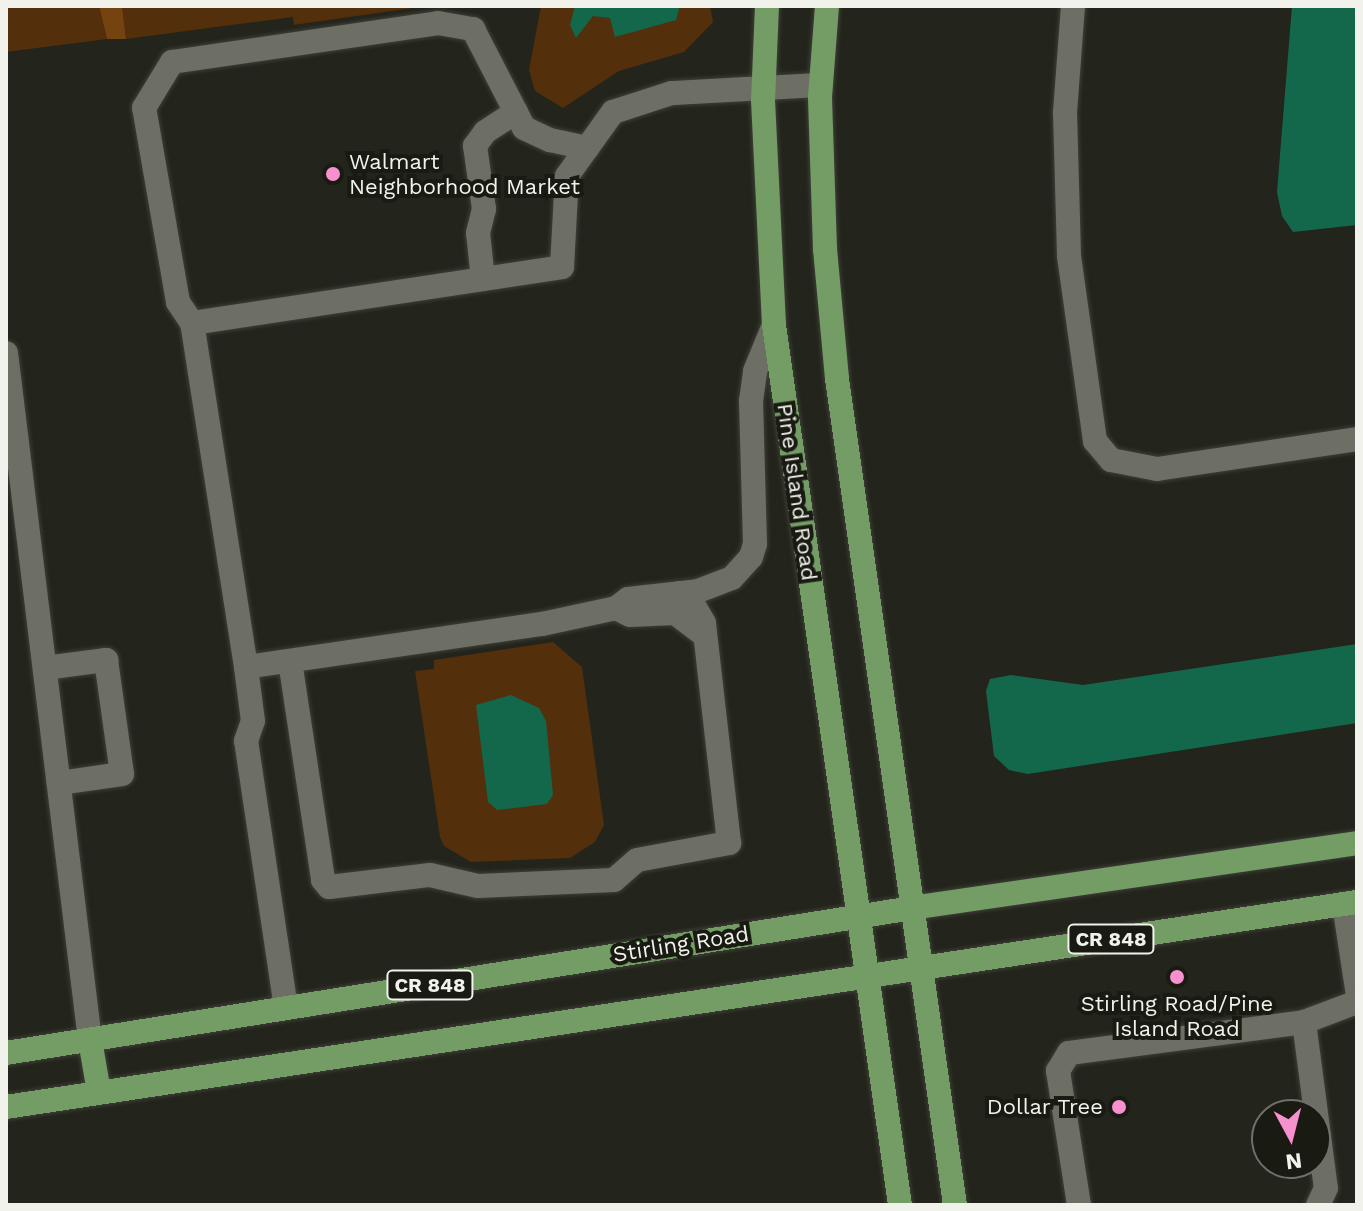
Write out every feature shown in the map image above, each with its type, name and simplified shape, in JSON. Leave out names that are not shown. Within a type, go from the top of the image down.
[{"type":"main road","name":"Pine Island Road","points":[[767,6],[763,84],[774,325],[855,917],[900,1205]]},
{"type":"main road","points":[[827,6],[821,85],[825,249],[837,379],[955,1205]]},
{"type":"main road","name":"Stirling Road","points":[[6,1053],[912,908],[1357,843]]},
{"type":"main road","name":"CR 848","points":[[6,1107],[1350,903]]},
{"type":"main road","points":[[90,1040],[99,1092]]},
{"type":"street","points":[[1073,6],[1065,112],[1069,256],[1088,416],[1104,469],[1157,469],[1357,439]]},
{"type":"street","points":[[286,1008],[246,741],[253,721],[246,667],[192,323],[178,302],[144,108],[172,62],[438,23],[473,29],[524,128],[550,140],[587,148]]},
{"type":"street","points":[[192,323],[562,267],[567,176],[613,112],[672,93],[763,84],[821,85]]},
{"type":"street","points":[[483,279],[478,233],[484,209],[475,146],[485,132],[516,112]]},
{"type":"street","points":[[246,667],[616,608],[628,599],[719,586],[751,557],[755,532],[751,401],[755,371],[774,325]]},
{"type":"street","points":[[6,353],[90,1040]]},
{"type":"street","points":[[290,661],[323,880],[329,887],[430,875],[478,886],[614,880],[637,860],[729,843],[699,612],[680,593]]},
{"type":"street","points":[[616,608],[630,615],[675,613],[702,633]]},
{"type":"street","points":[[45,668],[106,660],[122,774],[59,783]]},
{"type":"street","points":[[1350,903],[1357,989]]},
{"type":"street","points":[[1079,1205],[1058,1071],[1069,1053],[1304,1022],[1357,1002]]},
{"type":"street","points":[[1304,1022],[1326,1188],[1318,1205]]},
{"type":"shaded area","points":[[6,6],[99,6],[107,39],[6,52]]},
{"type":"shaded area","points":[[99,6],[122,6],[126,39],[107,39]]},
{"type":"shaded area","points":[[122,6],[427,6],[294,25],[293,17],[126,39]]},
{"type":"shaded area","points":[[541,6],[710,6],[713,22],[684,52],[619,71],[563,108],[535,91],[529,70]]},
{"type":"shaded area","points":[[575,6],[680,6],[676,20],[615,37],[610,18],[593,16],[576,38],[570,25]]},
{"type":"shaded area","points":[[1292,6],[1357,6],[1357,225],[1293,232],[1282,216],[1277,192]]},
{"type":"shaded area","points":[[553,642],[582,667],[604,825],[595,842],[570,858],[471,862],[444,846],[440,837],[415,671],[434,669],[434,660]]},
{"type":"shaded area","points":[[1357,644],[1357,723],[1028,774],[1009,770],[994,756],[986,691],[990,679],[1011,675],[1083,685]]},
{"type":"shaded area","points":[[511,695],[539,708],[546,721],[553,795],[547,804],[497,810],[488,802],[476,705]]},
{"type":"place","name":"Walmart Neighborhood Market","points":[[333,174]]},
{"type":"place","name":"Stirling Road/Pine Island Road","points":[[1177,977]]},
{"type":"place","name":"Dollar Tree","points":[[1119,1107]]}]
